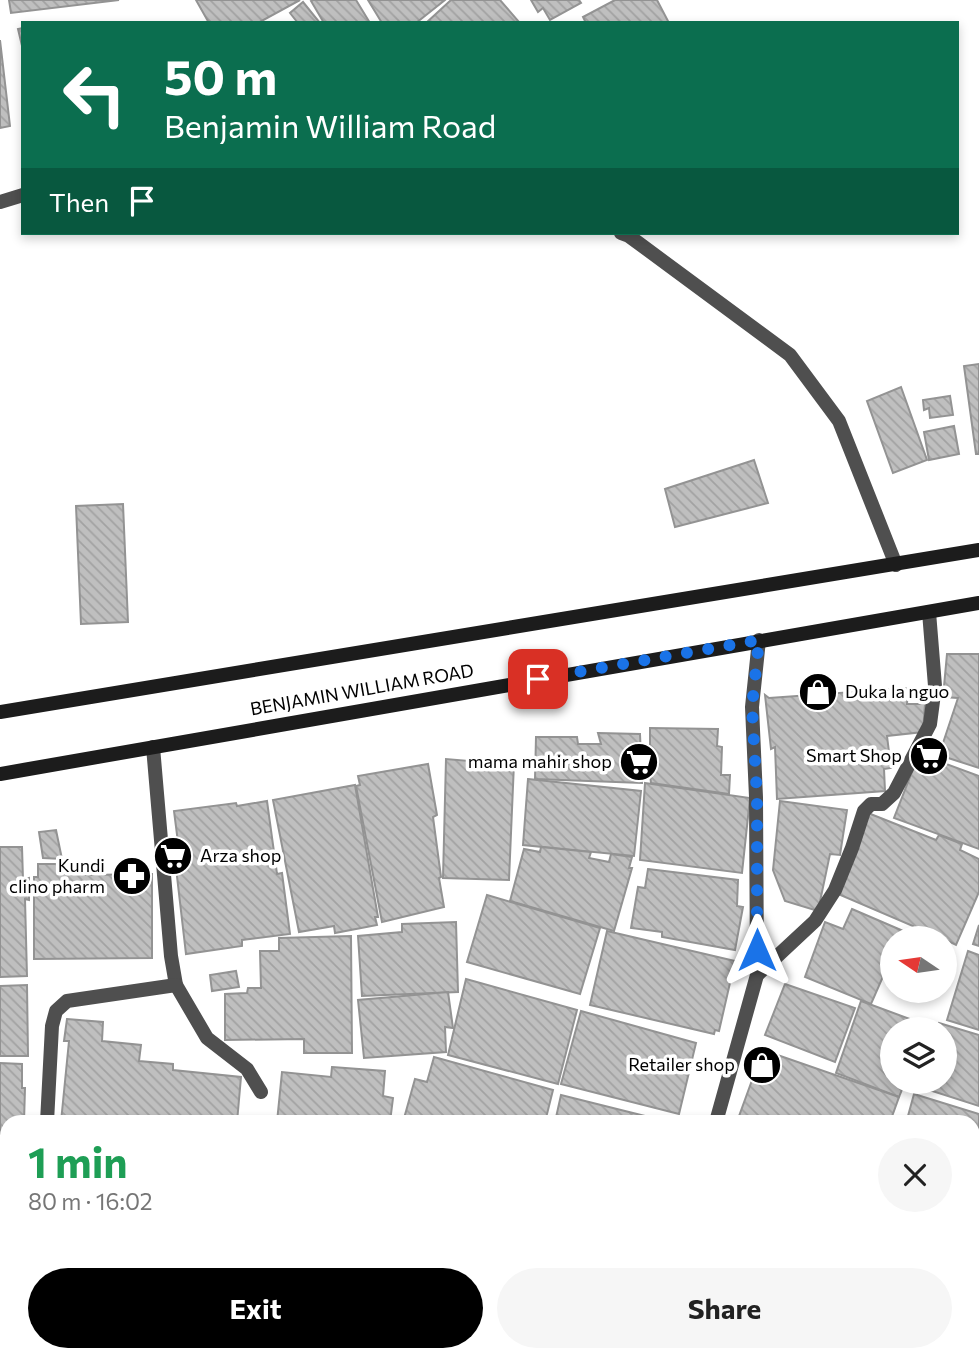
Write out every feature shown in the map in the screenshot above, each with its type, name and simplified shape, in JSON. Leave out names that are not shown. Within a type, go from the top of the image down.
[{"type":"main road","name":"BENJAMIN WILLIAM ROAD","points":[[0,712],[979,550]]},
{"type":"main road","name":"BENJAMIN WILLIAM ROAD","points":[[0,774],[979,603]]},
{"type":"street","points":[[0,202],[21,196]]},
{"type":"street","points":[[626,235],[790,355],[839,421],[896,565]]},
{"type":"street","points":[[757,975],[815,921],[835,890],[864,811],[871,804],[882,804],[894,793],[930,724],[934,686],[929,612]]},
{"type":"street","points":[[718,1115],[757,975],[757,797],[752,707],[759,640]]},
{"type":"street","points":[[153,747],[171,956],[176,985],[207,1038],[247,1069],[261,1092]]},
{"type":"street","points":[[47,1115],[51,1026],[56,1011],[67,1001],[176,985]]},
{"type":"building","points":[[9,0],[119,0],[11,13]]},
{"type":"building","points":[[196,0],[300,0],[262,21],[208,21]]},
{"type":"building","points":[[356,0],[369,21],[323,21],[311,1]]},
{"type":"building","points":[[368,0],[445,0],[419,21],[381,21]]},
{"type":"building","points":[[451,0],[500,0],[518,21],[428,21]]},
{"type":"building","points":[[531,0],[579,0],[581,3],[550,20],[543,8],[538,12]]},
{"type":"building","points":[[615,0],[657,0],[668,21],[585,21],[583,17]]},
{"type":"building","points":[[303,2],[318,21],[296,21],[290,13]]},
{"type":"building","points":[[0,40],[10,126],[0,128]]},
{"type":"building","points":[[979,364],[979,454],[976,454],[964,366]]},
{"type":"building","points":[[901,387],[927,460],[893,473],[867,401]]},
{"type":"building","points":[[950,396],[953,415],[930,418],[929,408],[924,410],[923,400]]},
{"type":"building","points":[[954,426],[959,454],[929,460],[924,432]]},
{"type":"building","points":[[754,460],[768,503],[675,527],[665,489]]},
{"type":"building","points":[[123,504],[128,622],[81,624],[76,506]]},
{"type":"building","points":[[947,654],[979,654],[979,768],[939,755],[958,698],[943,697]]},
{"type":"building","points":[[908,688],[907,704],[925,704],[923,732],[887,736],[891,768],[884,769],[885,791],[777,799],[775,747],[771,749],[765,695],[769,698]]},
{"type":"building","points":[[650,728],[718,729],[717,746],[722,747],[721,775],[730,775],[729,794],[651,783],[650,774],[645,774],[644,749],[650,749]]},
{"type":"building","points":[[598,733],[640,734],[642,783],[535,779],[536,737],[577,737],[578,744],[601,744]]},
{"type":"building","points":[[919,754],[979,776],[979,849],[894,818]]},
{"type":"building","points":[[469,758],[489,758],[490,761],[514,763],[509,880],[443,878],[446,759],[469,761]]},
{"type":"building","points":[[428,764],[437,815],[433,817],[444,907],[382,922],[356,786],[360,785],[358,776]]},
{"type":"building","points":[[528,779],[641,791],[634,856],[523,845]]},
{"type":"building","points":[[645,783],[750,798],[742,873],[640,860]]},
{"type":"building","points":[[355,785],[378,917],[375,917],[377,925],[335,933],[334,926],[299,932],[273,800]]},
{"type":"building","points":[[267,801],[277,874],[282,873],[290,934],[242,940],[242,946],[186,954],[175,859],[180,858],[174,811]]},
{"type":"building","points":[[780,801],[847,810],[840,855],[830,854],[818,911],[785,901],[773,870]]},
{"type":"building","points":[[868,813],[936,840],[939,835],[962,844],[960,850],[979,859],[979,892],[957,943],[957,926],[913,926],[838,894]]},
{"type":"building","points":[[56,830],[62,859],[43,858],[39,832]]},
{"type":"building","points":[[0,847],[22,847],[23,879],[29,878],[29,900],[25,899],[27,976],[0,977]]},
{"type":"building","points":[[541,847],[591,852],[589,858],[609,862],[611,854],[632,857],[629,868],[632,868],[614,931],[510,901],[524,849],[540,852]]},
{"type":"building","points":[[38,864],[86,864],[86,875],[152,874],[152,958],[34,959],[34,877],[38,877]]},
{"type":"building","points":[[648,869],[738,880],[737,906],[743,907],[735,950],[662,937],[662,932],[631,928],[638,887],[645,888]]},
{"type":"building","points":[[487,895],[600,928],[580,994],[467,962]]},
{"type":"building","points":[[852,909],[892,926],[880,926],[880,983],[871,1004],[805,977],[825,922],[843,929]]},
{"type":"building","points":[[456,922],[458,992],[362,996],[358,936],[402,932],[402,924]]},
{"type":"building","points":[[979,925],[979,946],[973,944]]},
{"type":"building","points":[[607,931],[735,961],[719,1031],[715,1030],[714,1034],[590,1005]]},
{"type":"building","points":[[351,936],[352,1053],[304,1053],[304,1039],[225,1040],[225,994],[247,993],[248,988],[261,988],[260,951],[279,951],[279,938]]},
{"type":"building","points":[[968,951],[979,955],[979,1030],[957,1023],[957,1017],[948,1017],[952,1003],[957,1003],[957,987]]},
{"type":"building","points":[[236,971],[239,987],[212,991],[210,975]]},
{"type":"building","points":[[466,979],[577,1010],[558,1084],[448,1055]]},
{"type":"building","points":[[785,984],[855,1008],[835,1062],[765,1035]]},
{"type":"building","points":[[27,985],[28,1056],[0,1056],[0,986]]},
{"type":"building","points":[[448,992],[453,1028],[445,1027],[446,1052],[364,1058],[358,1000]]},
{"type":"building","points":[[861,1001],[904,1017],[880,1017],[880,1090],[836,1073]]},
{"type":"building","points":[[581,1011],[696,1043],[679,1114],[561,1084]]},
{"type":"building","points":[[67,1019],[103,1022],[102,1041],[141,1045],[139,1061],[173,1064],[173,1070],[241,1077],[238,1115],[62,1115],[69,1041],[64,1041]]},
{"type":"building","points":[[957,1028],[979,1035],[979,1106],[942,1094],[957,1094]]},
{"type":"building","points":[[763,1050],[880,1090],[880,1094],[899,1097],[893,1115],[739,1115]]},
{"type":"building","points":[[434,1057],[553,1090],[547,1115],[405,1115],[415,1079],[427,1082]]},
{"type":"building","points":[[0,1063],[22,1064],[24,1115],[0,1115]]},
{"type":"building","points":[[332,1067],[385,1071],[383,1096],[393,1098],[391,1115],[278,1115],[282,1072],[331,1077]]},
{"type":"building","points":[[914,1094],[979,1115],[908,1115]]},
{"type":"building","points":[[561,1095],[641,1115],[557,1115]]},
{"type":"place","name":"Duka la nguo","points":[[818,692]]},
{"type":"place","name":"Smart Shop","points":[[929,756]]},
{"type":"place","name":"mama mahir shop","points":[[639,762]]},
{"type":"place","name":"Arza shop","points":[[173,856]]},
{"type":"place","name":"Kundi clino pharm","points":[[132,876]]},
{"type":"place","name":"Retailer shop","points":[[762,1065]]},
{"type":"route","points":[[538,679],[759,640],[752,707],[757,797],[757,950]]}]
